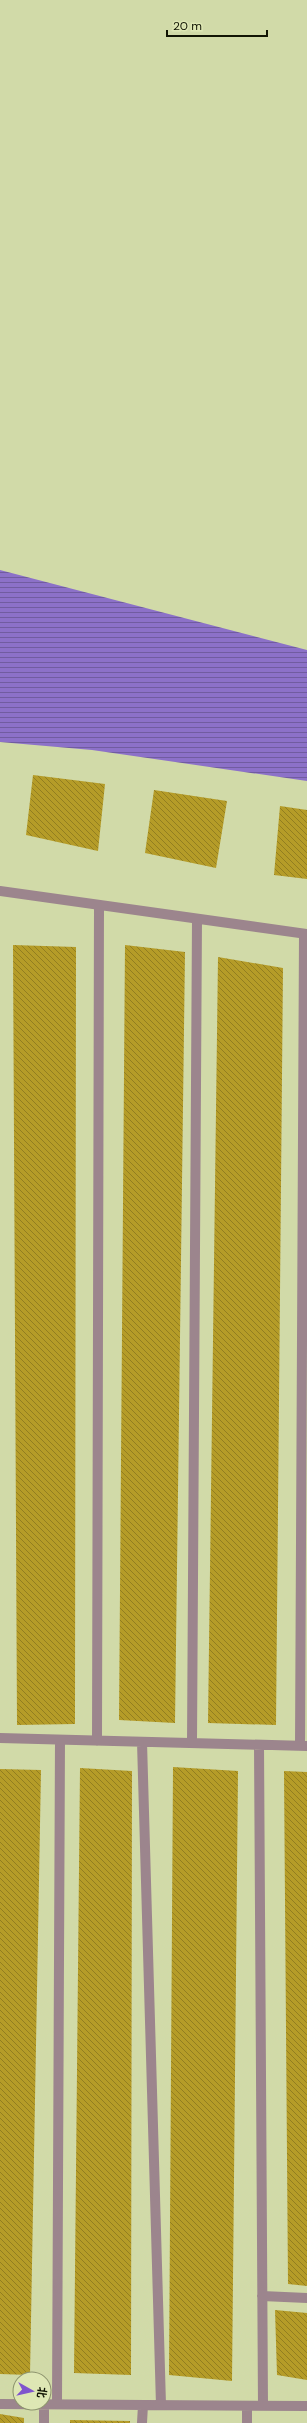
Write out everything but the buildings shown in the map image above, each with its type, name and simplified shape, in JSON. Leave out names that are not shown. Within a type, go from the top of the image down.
[{"type":"street","points":[[0,891],[306,934],[304,1746],[0,1738]]},
{"type":"street","points":[[97,1741],[100,905]]},
{"type":"street","points":[[192,1743],[198,919]]},
{"type":"street","points":[[57,2404],[60,1740]]},
{"type":"street","points":[[142,1742],[161,2405]]},
{"type":"street","points":[[259,1745],[263,2406]]},
{"type":"street","points":[[262,2296],[307,2298]]},
{"type":"street","points":[[0,2404],[12,2404]]},
{"type":"street","points":[[52,2404],[307,2406]]},
{"type":"street","points":[[142,2423],[143,2405]]},
{"type":"street","points":[[247,2406],[247,2423]]},
{"type":"street","points":[[44,2411],[44,2423]]},
{"type":"shaded area","points":[[0,570],[307,650],[307,781],[92,750],[0,742]]}]
